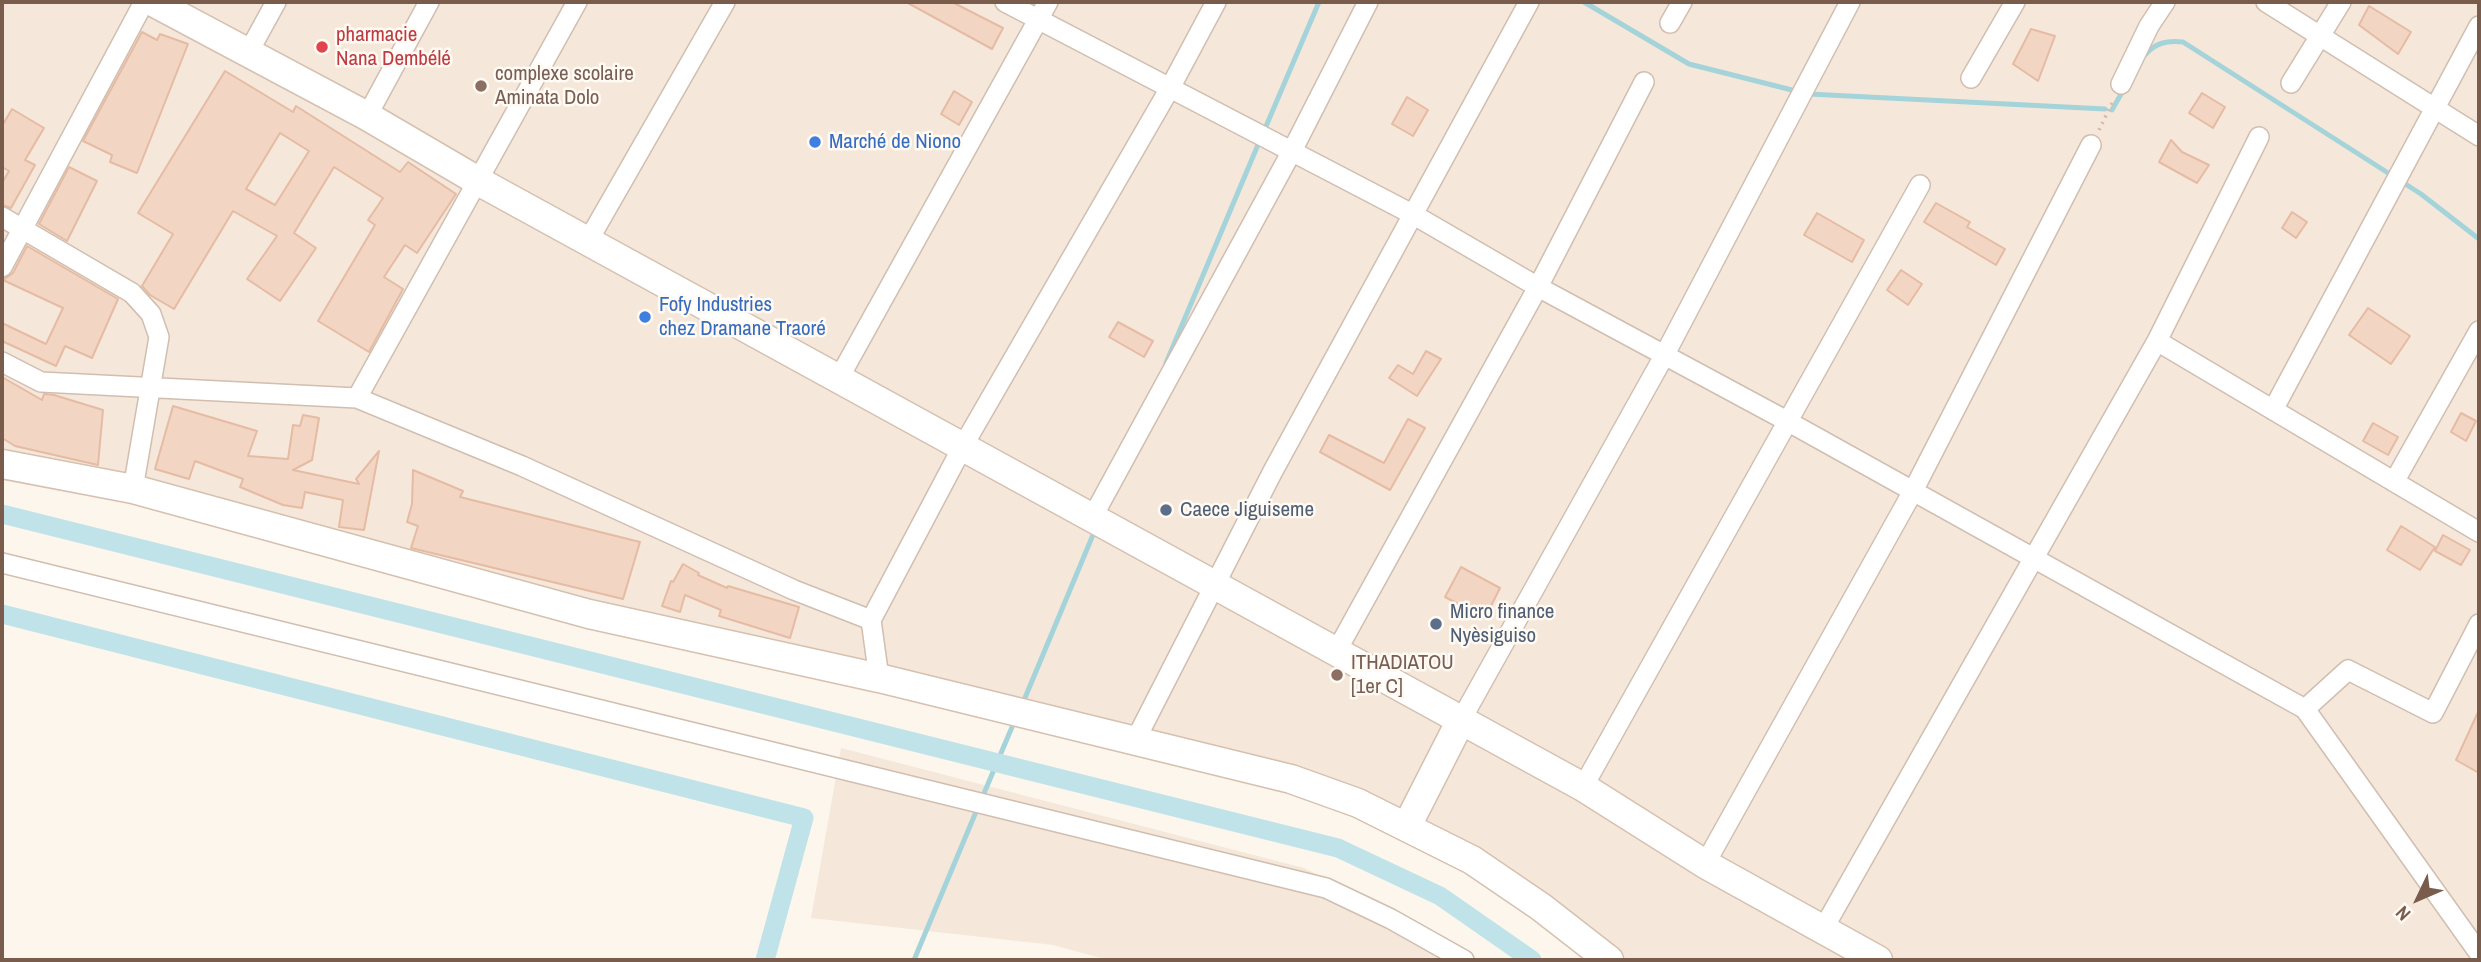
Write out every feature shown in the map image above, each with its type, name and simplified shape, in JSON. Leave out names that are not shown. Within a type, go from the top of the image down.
[{"type":"street","points":[[2,267],[144,2]]},
{"type":"street","points":[[153,2],[367,116],[478,181],[1583,787],[1705,864],[1878,960]]},
{"type":"street","points":[[248,53],[276,2]]},
{"type":"street","points":[[367,116],[429,2]]},
{"type":"street","points":[[357,398],[577,2]]},
{"type":"street","points":[[588,241],[725,2]]},
{"type":"street","points":[[1005,2],[1414,215],[1538,287],[1787,421],[1912,493],[2305,709],[2479,953]]},
{"type":"street","points":[[839,378],[1048,2]]},
{"type":"street","points":[[878,678],[871,620],[963,446],[1170,88],[1216,2]]},
{"type":"street","points":[[1092,518],[1292,151],[1368,2]]},
{"type":"street","points":[[1136,739],[1273,471],[1529,2]]},
{"type":"street","points":[[1670,23],[1682,2]]},
{"type":"street","points":[[1407,826],[1461,720],[1664,356],[1850,2]]},
{"type":"street","points":[[1971,78],[2015,2]]},
{"type":"street","points":[[2121,84],[2165,2]]},
{"type":"street","points":[[2266,2],[2479,136]]},
{"type":"street","points":[[2291,83],[2341,2]]},
{"type":"street","points":[[2273,410],[2437,109],[2479,26]]},
{"type":"street","points":[[1336,652],[1538,287],[1644,82]]},
{"type":"street","points":[[1822,930],[2157,341],[2259,138]]},
{"type":"street","points":[[1705,864],[1912,493],[2091,145]]},
{"type":"street","points":[[1583,787],[1920,185]]},
{"type":"street","points":[[2,217],[132,293],[151,314],[159,337],[133,489]]},
{"type":"street","points":[[2394,481],[2479,331]]},
{"type":"street","points":[[2157,341],[2479,532]]},
{"type":"street","points":[[2,362],[41,382],[357,398],[522,466],[794,590],[871,620]]},
{"type":"street","points":[[2,464],[133,489],[589,614],[878,678],[1291,779],[1358,803],[1472,860],[1541,907],[1609,960]]},
{"type":"street","points":[[2,562],[1326,888],[1391,919],[1464,960]]},
{"type":"street","points":[[2305,709],[2348,670],[2433,713],[2479,624]]},
{"type":"path","points":[[2091,145],[2121,84]]},
{"type":"shaded area","points":[[2,2],[2479,2],[2479,960],[1618,960],[1365,799],[2,463]]},
{"type":"shaded area","points":[[841,748],[1304,868],[1406,918],[1470,960],[1108,960],[1053,945],[811,918]]},
{"type":"building","points":[[906,2],[952,2],[1003,28],[992,49]]},
{"type":"building","points":[[2369,6],[2411,32],[2398,54],[2359,25]]},
{"type":"building","points":[[2031,29],[2055,36],[2038,81],[2013,64]]},
{"type":"building","points":[[142,32],[157,40],[160,34],[188,44],[137,173],[110,162],[112,155],[83,141]]},
{"type":"building","points":[[225,71],[293,112],[296,106],[400,172],[408,162],[456,194],[417,253],[405,245],[384,277],[403,289],[369,352],[318,321],[375,225],[368,220],[383,198],[334,167],[294,233],[316,248],[280,301],[247,279],[277,236],[233,211],[174,309],[150,295],[142,286],[173,234],[138,213]],"holes":[[[280,133],[309,151],[275,205],[246,189]]]},
{"type":"building","points":[[954,91],[972,102],[959,125],[941,114]]},
{"type":"building","points":[[2202,93],[2225,107],[2213,128],[2189,113]]},
{"type":"building","points":[[1407,97],[1428,110],[1413,136],[1392,124]]},
{"type":"building","points":[[12,109],[44,128],[25,160],[35,165],[11,208],[2,205],[2,183],[9,171],[2,167],[2,126]]},
{"type":"building","points":[[2171,140],[2182,152],[2209,165],[2197,183],[2159,162]]},
{"type":"building","points":[[69,167],[97,181],[67,241],[39,224]]},
{"type":"building","points":[[1936,203],[1970,222],[1967,227],[2005,249],[1996,265],[1924,222]]},
{"type":"building","points":[[2292,212],[2307,222],[2296,238],[2282,228]]},
{"type":"building","points":[[1817,213],[1864,240],[1852,262],[1804,235]]},
{"type":"building","points":[[27,246],[118,299],[92,358],[65,346],[56,366],[2,341],[2,323],[46,344],[63,308],[3,280],[13,273]]},
{"type":"building","points":[[1901,270],[1922,284],[1908,305],[1887,290]]},
{"type":"building","points":[[2368,308],[2410,336],[2391,364],[2349,335]]},
{"type":"building","points":[[1118,322],[1153,341],[1144,357],[1109,337]]},
{"type":"building","points":[[1426,351],[1441,359],[1417,396],[1389,378],[1398,365],[1413,374]]},
{"type":"building","points":[[2,377],[42,400],[44,394],[54,395],[103,410],[98,465],[15,446],[2,438]]},
{"type":"building","points":[[173,406],[257,431],[248,456],[288,459],[293,425],[300,426],[303,415],[319,418],[312,460],[293,470],[359,484],[356,479],[379,451],[364,530],[339,527],[343,500],[305,492],[302,508],[283,505],[240,487],[243,479],[195,461],[189,479],[155,469]]},
{"type":"building","points":[[2461,413],[2476,421],[2466,441],[2451,432]]},
{"type":"building","points":[[1408,419],[1425,428],[1390,490],[1320,452],[1329,435],[1384,463]]},
{"type":"building","points":[[2373,423],[2398,437],[2388,455],[2363,441]]},
{"type":"building","points":[[413,470],[463,491],[460,497],[640,542],[623,599],[411,548],[418,526],[407,522],[412,504]]},
{"type":"building","points":[[2401,526],[2435,547],[2420,570],[2387,550]]},
{"type":"building","points":[[2443,535],[2470,550],[2461,565],[2435,551]]},
{"type":"building","points":[[683,564],[699,573],[698,575],[727,588],[728,586],[799,607],[790,638],[719,616],[721,610],[685,595],[680,612],[662,606],[671,581],[673,582]]},
{"type":"building","points":[[1461,567],[1500,588],[1485,618],[1445,597]]},
{"type":"building","points":[[2479,710],[2479,773],[2456,760]]},
{"type":"waterway","points":[[1264,131],[1319,2]]},
{"type":"waterway","points":[[1584,2],[1689,64],[1792,90]]},
{"type":"waterway","points":[[2145,55],[2162,43],[2183,42],[2421,194],[2479,239]]},
{"type":"waterway","points":[[2112,110],[2125,87]]},
{"type":"waterway","points":[[1809,94],[2105,109]]},
{"type":"waterway","points":[[1166,363],[1260,140]]},
{"type":"waterway","points":[[2,514],[1338,848],[1440,896],[1532,960]]},
{"type":"waterway","points":[[1022,705],[1095,530]]},
{"type":"waterway","points":[[2,614],[804,818],[765,960]]},
{"type":"waterway","points":[[982,798],[1015,720]]},
{"type":"waterway","points":[[914,960],[978,807]]},
{"type":"place","name":"pharmacie Nana Dembélé","points":[[322,47]]},
{"type":"place","name":"complexe scolaire Aminata Dolo","points":[[481,86]]},
{"type":"place","name":"Marché de Niono","points":[[815,142]]},
{"type":"place","name":"Fofy Industries chez Dramane Traoré","points":[[645,317]]},
{"type":"place","name":"Caece Jiguiseme","points":[[1166,510]]},
{"type":"place","name":"Micro finance Nyèsiguiso","points":[[1436,624]]},
{"type":"place","name":"ITHADIATOU [1er C]","points":[[1337,675]]}]
